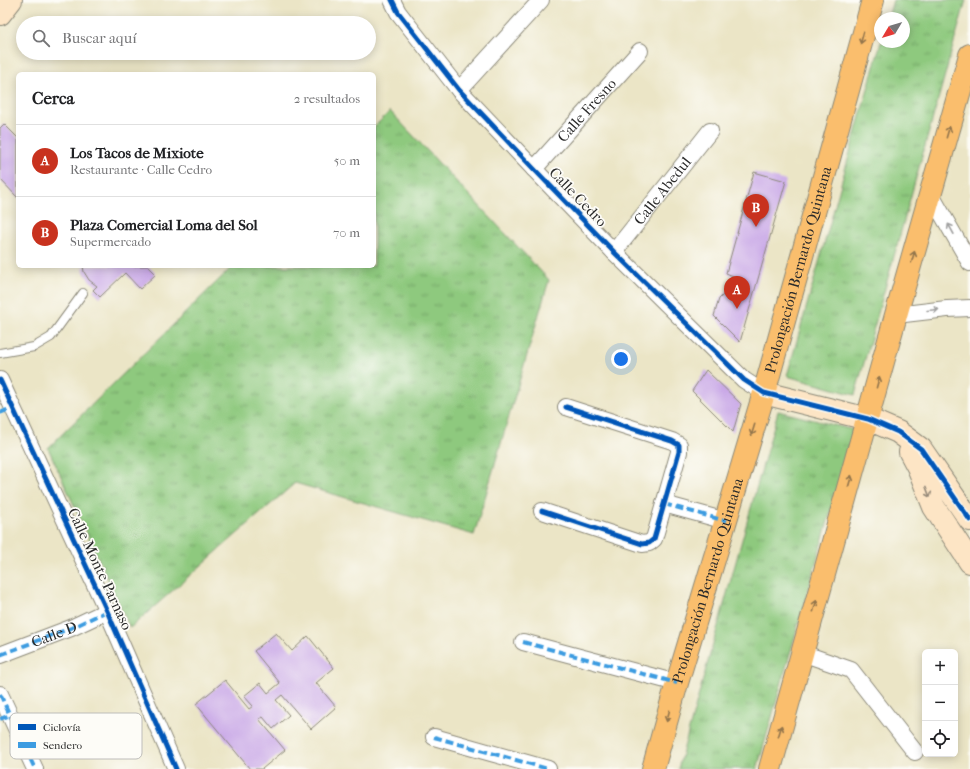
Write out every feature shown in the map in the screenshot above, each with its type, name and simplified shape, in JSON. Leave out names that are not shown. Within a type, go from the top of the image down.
[{"type":"main road","name":"Prolongación Bernardo Quintana","points":[[653,769],[677,683],[764,393],[873,0]]},
{"type":"main road","points":[[770,769],[896,314],[970,55]]},
{"type":"street","points":[[0,14],[11,0]]},
{"type":"street","name":"Calle Cedro","points":[[392,0],[398,12],[459,90],[614,252],[744,380],[764,393]]},
{"type":"street","points":[[459,90],[541,0]]},
{"type":"street","name":"Calle Fresno","points":[[534,169],[640,51]]},
{"type":"street","name":"Calle Abedul","points":[[614,252],[710,130]]},
{"type":"street","points":[[930,195],[970,263]]},
{"type":"street","points":[[896,314],[970,308]]},
{"type":"street","name":"Calle Monte Parnaso","points":[[0,380],[6,410],[107,611],[176,769]]},
{"type":"street","points":[[764,393],[868,419],[898,432],[921,449],[970,520]]},
{"type":"street","points":[[542,511],[642,544],[649,543],[654,539],[679,452],[679,445],[672,441],[566,407]]},
{"type":"street","points":[[898,432],[918,467],[934,507],[970,562]]},
{"type":"street","points":[[664,504],[726,521]]},
{"type":"street","name":"Calle D","points":[[0,655],[71,628],[107,611]]},
{"type":"street","points":[[523,642],[677,683]]},
{"type":"street","points":[[802,653],[851,670],[915,752]]},
{"type":"street","points":[[0,694],[5,717],[10,726]]},
{"type":"street","points":[[434,737],[548,769]]},
{"type":"street","points":[[29,759],[35,769]]},
{"type":"lane","points":[[0,353],[34,347],[51,337],[83,293]]},
{"type":"green space","points":[[893,0],[966,0],[855,395],[787,376],[879,48],[910,48],[910,12],[890,12]]},
{"type":"green space","points":[[390,111],[549,280],[474,535],[295,483],[130,628],[48,448],[231,268],[376,268],[376,125]]},
{"type":"green space","points":[[778,411],[854,430],[757,769],[678,769]]},
{"type":"building","points":[[4,124],[16,136],[16,196],[0,179],[0,128]]},
{"type":"building","points":[[754,172],[786,181],[740,342],[714,316],[719,299],[740,279],[726,273]]},
{"type":"building","points":[[83,268],[150,268],[156,274],[140,289],[125,273],[100,297],[93,290],[97,286],[89,280]]},
{"type":"building","points":[[706,370],[741,404],[733,432],[692,391]]},
{"type":"building","points":[[276,633],[292,651],[308,636],[334,668],[316,683],[336,707],[311,729],[282,695],[276,700],[289,715],[273,729],[263,717],[259,719],[285,750],[262,769],[250,769],[196,704],[225,680],[249,709],[253,706],[244,696],[260,683],[268,693],[280,683],[254,651]]},
{"type":"marked path","points":[[0,413],[12,408]]},
{"type":"marked path","points":[[664,504],[726,521]]},
{"type":"marked path","points":[[0,655],[71,628],[107,611]]},
{"type":"marked path","points":[[523,642],[677,683]]},
{"type":"marked path","points":[[0,694],[10,715]]},
{"type":"marked path","points":[[0,719],[10,715]]},
{"type":"marked path","points":[[434,737],[548,769]]},
{"type":"marked path","points":[[30,759],[35,769]]},
{"type":"cycle path","points":[[392,0],[398,12],[459,90],[614,252],[744,380],[764,393],[868,419],[898,432],[921,449],[970,520]]},
{"type":"cycle path","points":[[0,380],[107,611],[176,769]]},
{"type":"cycle path","points":[[542,511],[642,544],[649,543],[654,539],[679,452],[679,445],[672,441],[566,407]]},
{"type":"place","name":"Plaza Comercial Loma del Sol","points":[[756,227]]},
{"type":"place","name":"Los Tacos de Mixiote","points":[[737,309]]}]
